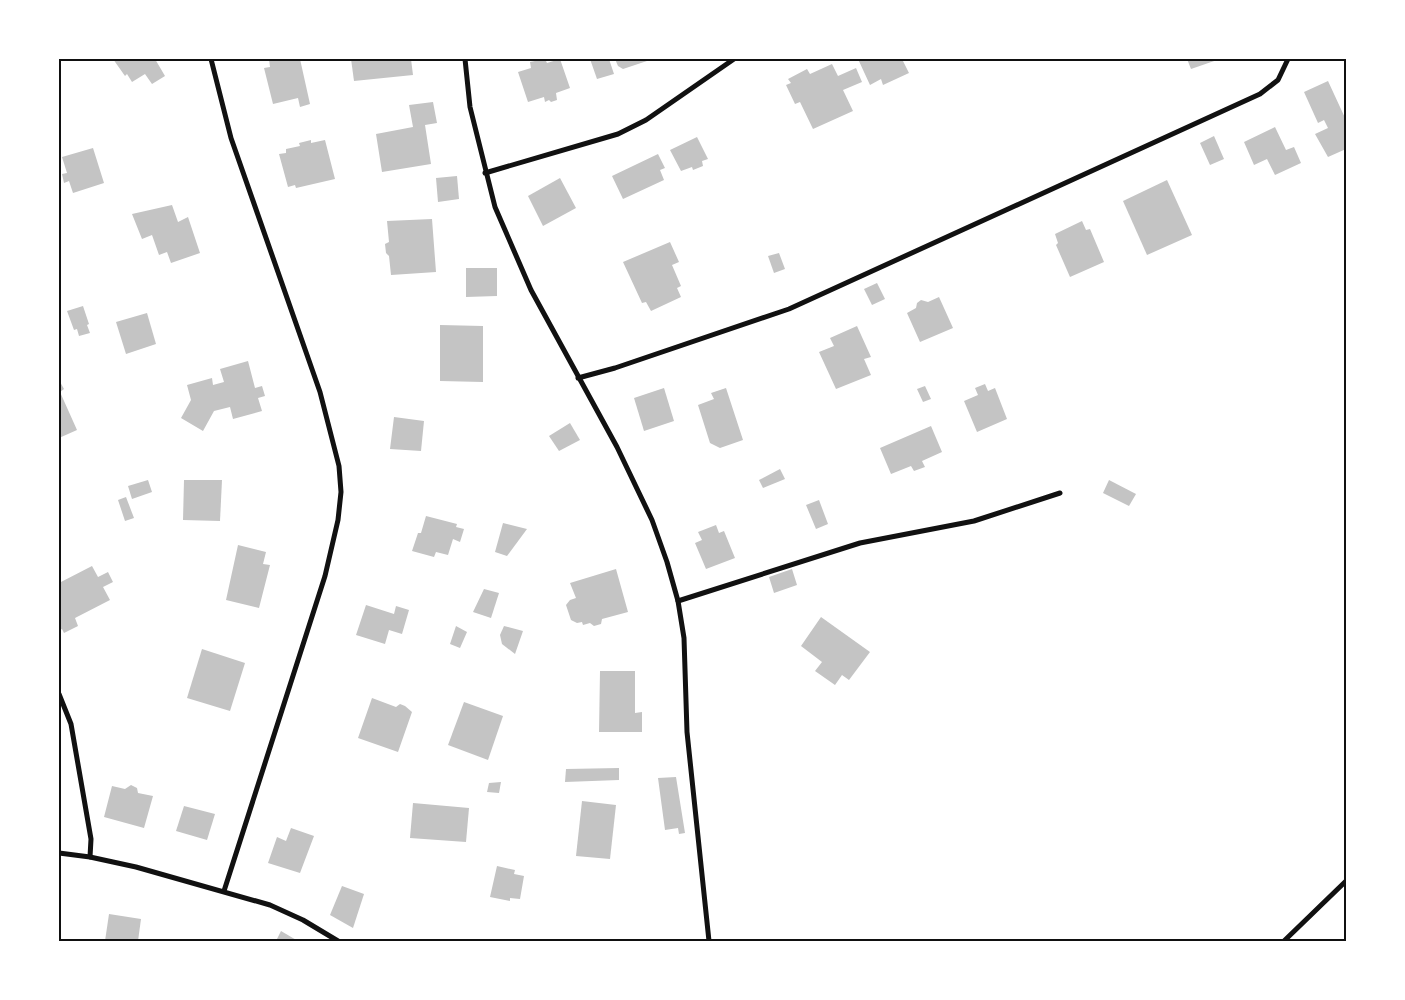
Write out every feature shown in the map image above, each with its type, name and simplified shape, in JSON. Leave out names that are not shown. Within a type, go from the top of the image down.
[{"type":"street","points":[[211,59],[231,138],[320,392],[338,466],[341,492],[338,520],[324,576],[224,891]]},
{"type":"street","points":[[465,59],[470,107],[494,207],[531,290],[617,447],[652,520],[678,601],[684,638],[688,732],[709,941]]},
{"type":"street","points":[[485,173],[618,134],[646,120],[734,59]]},
{"type":"street","points":[[578,378],[615,368],[789,309],[1260,94],[1278,80],[1288,59]]},
{"type":"street","points":[[678,601],[860,542],[974,521],[1060,493]]},
{"type":"street","points":[[59,694],[72,724],[91,839],[90,857]]},
{"type":"street","points":[[59,854],[90,857],[224,891],[287,912],[338,941]]},
{"type":"street","points":[[1284,941],[1346,881]]},
{"type":"building","points":[[113,59],[155,59],[165,76],[152,84],[145,74],[132,82],[127,74],[125,76]]},
{"type":"building","points":[[269,59],[300,59],[310,104],[300,107],[298,98],[273,104],[264,68],[270,67]]},
{"type":"building","points":[[351,59],[411,59],[413,75],[354,81]]},
{"type":"building","points":[[545,59],[547,63],[560,59],[570,88],[556,93],[557,100],[551,102],[549,100],[545,102],[544,97],[528,102],[518,72],[531,68],[530,62]]},
{"type":"building","points":[[590,59],[609,59],[614,74],[597,79]]},
{"type":"building","points":[[615,59],[653,59],[623,69],[618,66]]},
{"type":"building","points":[[858,59],[902,59],[909,73],[883,85],[881,79],[870,85]]},
{"type":"building","points":[[1187,59],[1220,59],[1191,69]]},
{"type":"building","points":[[832,64],[838,76],[856,68],[862,82],[843,90],[853,111],[813,129],[800,102],[795,104],[786,85],[791,83],[788,79],[807,69],[810,74]]},
{"type":"building","points":[[1328,81],[1346,120],[1346,149],[1328,157],[1315,134],[1328,128],[1324,120],[1318,123],[1304,92]]},
{"type":"building","points":[[433,102],[437,123],[425,125],[431,164],[382,172],[376,134],[413,127],[409,105]]},
{"type":"building","points":[[1275,127],[1286,150],[1294,147],[1301,163],[1275,175],[1267,159],[1254,165],[1244,142]]},
{"type":"building","points":[[1214,136],[1224,159],[1210,165],[1200,143]]},
{"type":"building","points":[[697,137],[708,159],[702,161],[703,166],[693,170],[692,167],[681,171],[670,150]]},
{"type":"building","points":[[311,140],[311,143],[325,140],[335,179],[296,188],[295,185],[288,187],[279,154],[286,153],[286,149],[300,146],[299,143]]},
{"type":"building","points":[[93,148],[104,183],[73,193],[69,181],[64,183],[62,174],[67,173],[62,157]]},
{"type":"building","points":[[658,154],[665,168],[660,170],[664,180],[623,199],[612,176]]},
{"type":"building","points":[[457,176],[459,199],[438,202],[436,178]]},
{"type":"building","points":[[560,178],[576,208],[543,226],[528,196]]},
{"type":"building","points":[[1167,180],[1192,235],[1147,255],[1123,201]]},
{"type":"building","points":[[172,205],[178,222],[188,217],[200,253],[171,263],[167,252],[159,255],[152,235],[142,239],[132,214]]},
{"type":"building","points":[[432,219],[436,272],[391,275],[389,256],[386,253],[385,244],[389,242],[387,221]]},
{"type":"building","points":[[1082,221],[1086,230],[1090,229],[1104,262],[1070,277],[1056,245],[1058,243],[1055,234]]},
{"type":"building","points":[[670,242],[679,262],[672,265],[681,286],[677,288],[681,297],[651,311],[646,302],[642,303],[623,262]]},
{"type":"building","points":[[779,253],[785,269],[774,273],[768,256]]},
{"type":"building","points":[[466,268],[497,268],[497,296],[466,297]]},
{"type":"building","points":[[877,283],[885,299],[872,305],[864,289]]},
{"type":"building","points":[[939,297],[953,328],[920,342],[907,313],[916,308],[917,303],[921,300],[928,302]]},
{"type":"building","points":[[83,306],[90,333],[79,336],[77,329],[74,330],[67,311]]},
{"type":"building","points":[[147,313],[156,344],[126,354],[116,322]]},
{"type":"building","points":[[440,325],[483,326],[483,382],[440,381]]},
{"type":"building","points":[[857,326],[871,357],[864,359],[871,375],[836,389],[819,352],[834,346],[830,338]]},
{"type":"building","points":[[248,361],[255,388],[262,386],[265,396],[258,398],[262,411],[233,419],[230,407],[214,411],[203,431],[181,418],[191,400],[187,385],[212,378],[213,385],[224,382],[220,369]]},
{"type":"building","points":[[59,380],[64,389],[60,392],[77,430],[59,438]]},
{"type":"building","points":[[985,384],[988,391],[995,388],[1007,419],[977,432],[964,401],[978,395],[975,388]]},
{"type":"building","points":[[925,386],[931,399],[923,402],[917,389]]},
{"type":"building","points":[[664,388],[674,421],[644,431],[634,398]]},
{"type":"building","points":[[726,388],[743,440],[720,448],[710,443],[698,405],[714,399],[711,393]]},
{"type":"building","points":[[394,417],[424,421],[421,451],[390,449]]},
{"type":"building","points":[[570,423],[580,440],[559,451],[549,436]]},
{"type":"building","points":[[931,426],[942,452],[922,461],[925,467],[914,471],[911,466],[891,474],[880,448]]},
{"type":"building","points":[[780,469],[785,479],[763,488],[759,480]]},
{"type":"building","points":[[148,480],[152,492],[132,499],[128,486]]},
{"type":"building","points":[[184,480],[222,480],[220,521],[183,520]]},
{"type":"building","points":[[1109,480],[1136,494],[1129,506],[1103,493]]},
{"type":"building","points":[[126,497],[134,518],[125,521],[118,500]]},
{"type":"building","points":[[819,500],[828,524],[816,529],[806,505]]},
{"type":"building","points":[[426,516],[457,524],[456,527],[464,529],[460,542],[453,539],[448,555],[436,552],[434,557],[412,551],[418,533],[421,533]]},
{"type":"building","points":[[503,523],[527,529],[507,556],[495,552]]},
{"type":"building","points":[[716,525],[719,533],[724,531],[735,558],[706,569],[695,543],[702,540],[698,532]]},
{"type":"building","points":[[238,545],[266,552],[263,564],[270,565],[259,608],[226,600]]},
{"type":"building","points":[[92,566],[98,577],[108,572],[113,582],[103,587],[110,600],[75,618],[78,626],[64,633],[62,629],[59,630],[59,583]]},
{"type":"building","points":[[616,569],[628,612],[602,619],[601,624],[594,626],[590,623],[583,625],[582,622],[577,623],[571,620],[566,605],[570,600],[576,598],[570,583]]},
{"type":"building","points":[[792,569],[797,585],[774,593],[769,577]]},
{"type":"building","points":[[484,589],[499,593],[491,618],[473,612]]},
{"type":"building","points":[[366,605],[394,614],[396,606],[409,610],[402,634],[389,630],[385,644],[356,635]]},
{"type":"building","points":[[821,617],[870,652],[849,680],[842,675],[835,685],[815,671],[822,662],[801,646]]},
{"type":"building","points":[[456,626],[467,632],[460,648],[450,644]]},
{"type":"building","points":[[504,626],[523,631],[515,654],[502,644],[500,635]]},
{"type":"building","points":[[202,649],[245,663],[230,711],[187,698]]},
{"type":"building","points":[[600,671],[635,671],[635,713],[642,712],[642,732],[599,732]]},
{"type":"building","points":[[372,698],[396,707],[400,704],[412,712],[398,752],[358,738]]},
{"type":"building","points":[[464,702],[503,716],[488,760],[448,745]]},
{"type":"building","points":[[619,768],[619,780],[565,782],[566,769]]},
{"type":"building","points":[[676,777],[685,833],[679,834],[678,828],[665,830],[658,778]]},
{"type":"building","points":[[501,782],[499,793],[487,792],[489,783]]},
{"type":"building","points":[[131,785],[137,788],[138,793],[153,796],[144,828],[104,817],[112,786],[125,789]]},
{"type":"building","points":[[582,801],[616,805],[610,859],[576,856]]},
{"type":"building","points":[[413,803],[469,808],[466,842],[410,838]]},
{"type":"building","points":[[184,806],[215,814],[207,840],[176,831]]},
{"type":"building","points":[[291,828],[314,836],[300,873],[268,863],[277,837],[286,841]]},
{"type":"building","points":[[497,866],[515,870],[514,874],[524,876],[520,899],[510,898],[510,901],[490,897]]},
{"type":"building","points":[[342,886],[364,894],[353,928],[330,915]]},
{"type":"building","points":[[109,914],[141,919],[138,941],[105,941]]},
{"type":"building","points":[[281,931],[298,941],[276,941]]}]
